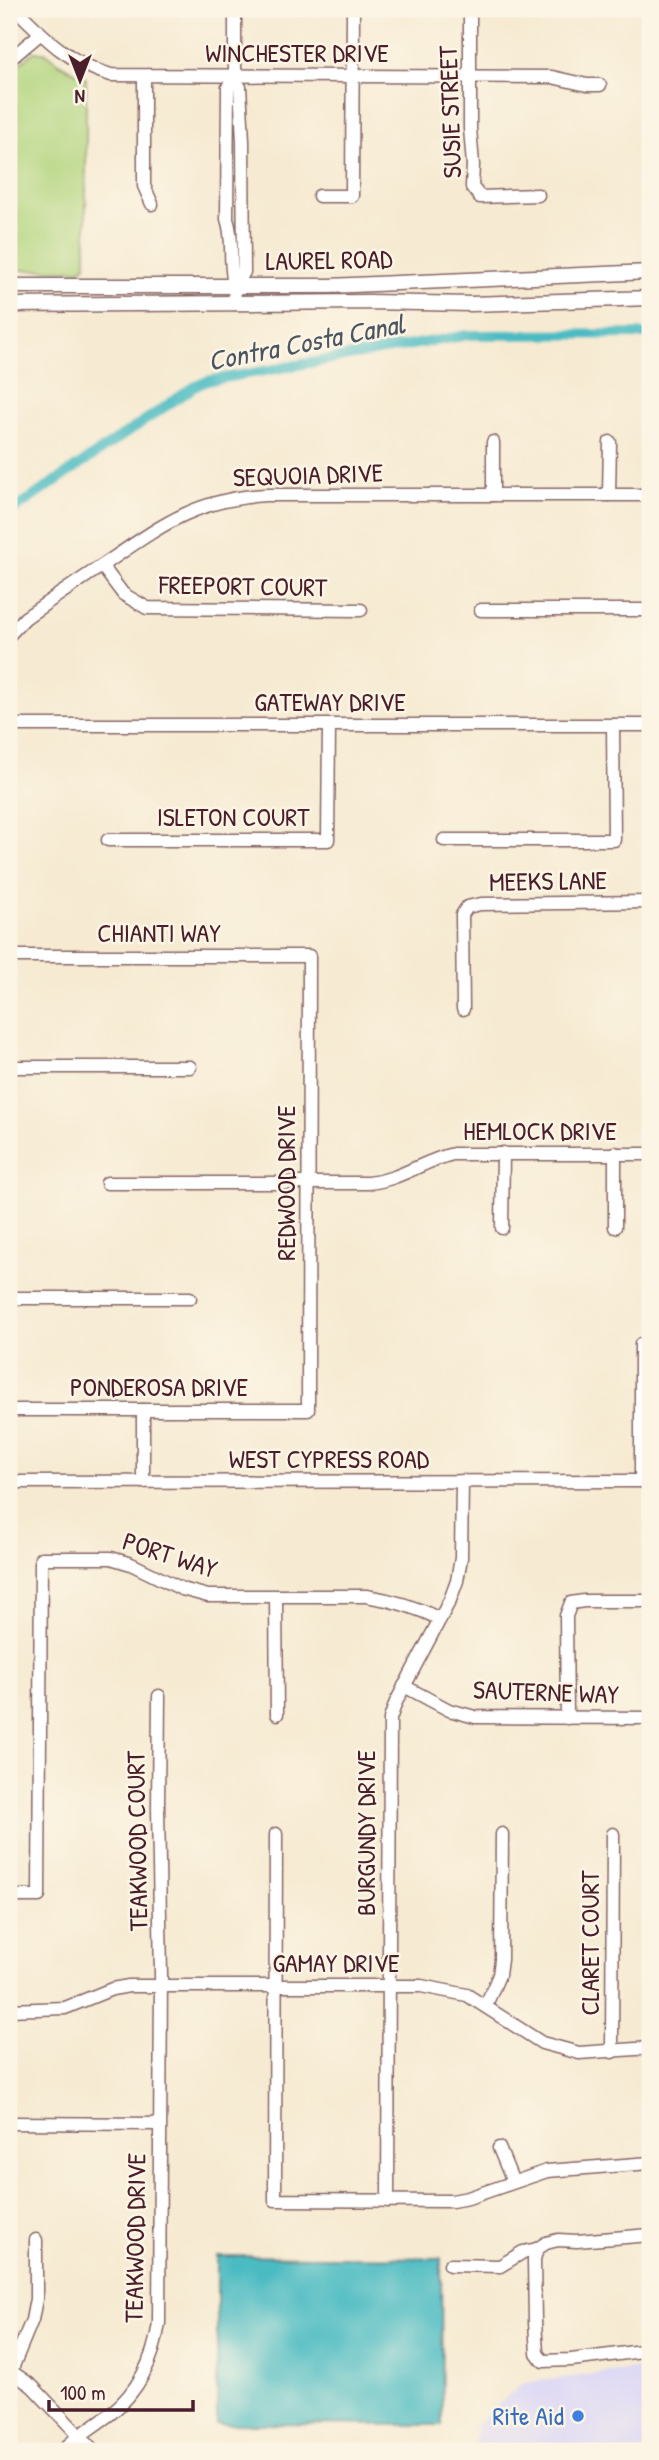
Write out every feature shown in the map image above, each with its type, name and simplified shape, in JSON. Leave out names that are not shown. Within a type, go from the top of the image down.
[{"type":"main road","name":"LAUREL ROAD","points":[[9,286],[329,286],[650,272]]},
{"type":"main road","name":"LAUREL ROAD","points":[[9,305],[369,302],[471,304],[650,298]]},
{"type":"street","name":"WINCHESTER DRIVE","points":[[16,9],[58,50],[95,70],[111,75],[235,79],[352,76],[552,77],[587,85],[600,85]]},
{"type":"street","points":[[235,9],[235,79],[240,87],[243,141],[244,272],[236,285],[235,304]]},
{"type":"street","points":[[319,196],[352,196],[353,9]]},
{"type":"street","name":"SUSIE STREET","points":[[470,9],[472,187],[480,197],[538,195]]},
{"type":"street","points":[[9,60],[40,34]]},
{"type":"street","points":[[144,76],[144,186],[152,204]]},
{"type":"street","points":[[493,442],[493,495]]},
{"type":"street","points":[[609,495],[610,442]]},
{"type":"street","name":"SEQUOIA DRIVE","points":[[9,635],[25,618],[173,518],[217,501],[266,495],[650,495]]},
{"type":"street","name":"FREEPORT COURT","points":[[102,566],[123,594],[147,608],[361,610]]},
{"type":"street","points":[[481,611],[650,610]]},
{"type":"street","name":"GATEWAY DRIVE","points":[[9,725],[650,725]]},
{"type":"street","name":"ISLETON COURT","points":[[108,840],[328,840],[328,725]]},
{"type":"street","points":[[444,840],[614,840],[614,725]]},
{"type":"street","name":"MEEKS LANE","points":[[463,1009],[462,915],[467,907],[481,904],[650,902]]},
{"type":"street","name":"CHIANTI WAY","points":[[9,956],[309,956]]},
{"type":"street","name":"REDWOOD DRIVE","points":[[308,1410],[309,956]]},
{"type":"street","points":[[9,1067],[190,1067]]},
{"type":"street","name":"HEMLOCK DRIVE","points":[[107,1183],[384,1181],[439,1157],[465,1153],[650,1154]]},
{"type":"street","points":[[502,1228],[503,1153]]},
{"type":"street","points":[[615,1153],[615,1227]]},
{"type":"street","points":[[9,1298],[190,1298]]},
{"type":"street","points":[[646,1481],[641,1344],[650,1344]]},
{"type":"street","name":"PONDEROSA DRIVE","points":[[9,1410],[308,1410]]},
{"type":"street","points":[[143,1410],[143,1482]]},
{"type":"street","name":"BURGUNDY DRIVE","points":[[388,2201],[389,1734],[396,1702],[450,1600],[459,1571],[462,1481]]},
{"type":"street","name":"WEST CYPRESS ROAD","points":[[9,1482],[646,1481]]},
{"type":"street","name":"PORT WAY","points":[[9,1896],[39,1896],[41,1558],[111,1558],[131,1564],[182,1589],[208,1596],[366,1596],[407,1604],[439,1619]]},
{"type":"street","points":[[276,1597],[276,1714]]},
{"type":"street","points":[[567,1718],[566,1616],[571,1604],[584,1601],[650,1601]]},
{"type":"street","name":"SAUTERNE WAY","points":[[404,1686],[449,1710],[475,1717],[650,1718]]},
{"type":"street","name":"TEAKWOOD COURT","points":[[159,1696],[161,1985]]},
{"type":"street","points":[[486,2006],[499,1975],[501,1960],[502,1834]]},
{"type":"street","points":[[276,1835],[275,2200],[452,2201],[468,2199],[547,2171],[650,2163]]},
{"type":"street","name":"CLARET COURT","points":[[612,2052],[613,1835]]},
{"type":"street","name":"TEAKWOOD DRIVE","points":[[62,2451],[113,2412],[129,2396],[142,2377],[156,2341],[160,2306],[161,1985]]},
{"type":"street","name":"GAMAY DRIVE","points":[[9,2010],[65,2008],[112,1989],[129,1986],[389,1985],[446,1989],[467,1995],[542,2043],[579,2053],[650,2048]]},
{"type":"street","points":[[9,2123],[159,2124]]},
{"type":"street","points":[[499,2148],[513,2182]]},
{"type":"street","points":[[450,2265],[500,2266],[523,2252],[537,2249],[546,2243],[650,2235]]},
{"type":"street","points":[[36,2240],[36,2299],[33,2320],[10,2371],[32,2386],[94,2451]]},
{"type":"street","points":[[537,2249],[534,2259],[535,2322],[537,2353],[543,2361],[650,2350]]},
{"type":"shaded area","points":[[650,2367],[650,2451],[475,2451],[475,2425],[523,2383]]},
{"type":"green space","points":[[34,52],[45,52],[58,63],[86,78],[86,266],[78,270],[9,270],[9,72]]},
{"type":"water","points":[[217,2256],[441,2258],[442,2425],[217,2424]]},
{"type":"waterway","name":"Contra Costa Canal","points":[[9,513],[194,387],[207,381],[468,335],[650,334]]},
{"type":"place","name":"Rite Aid","points":[[578,2416]]}]
